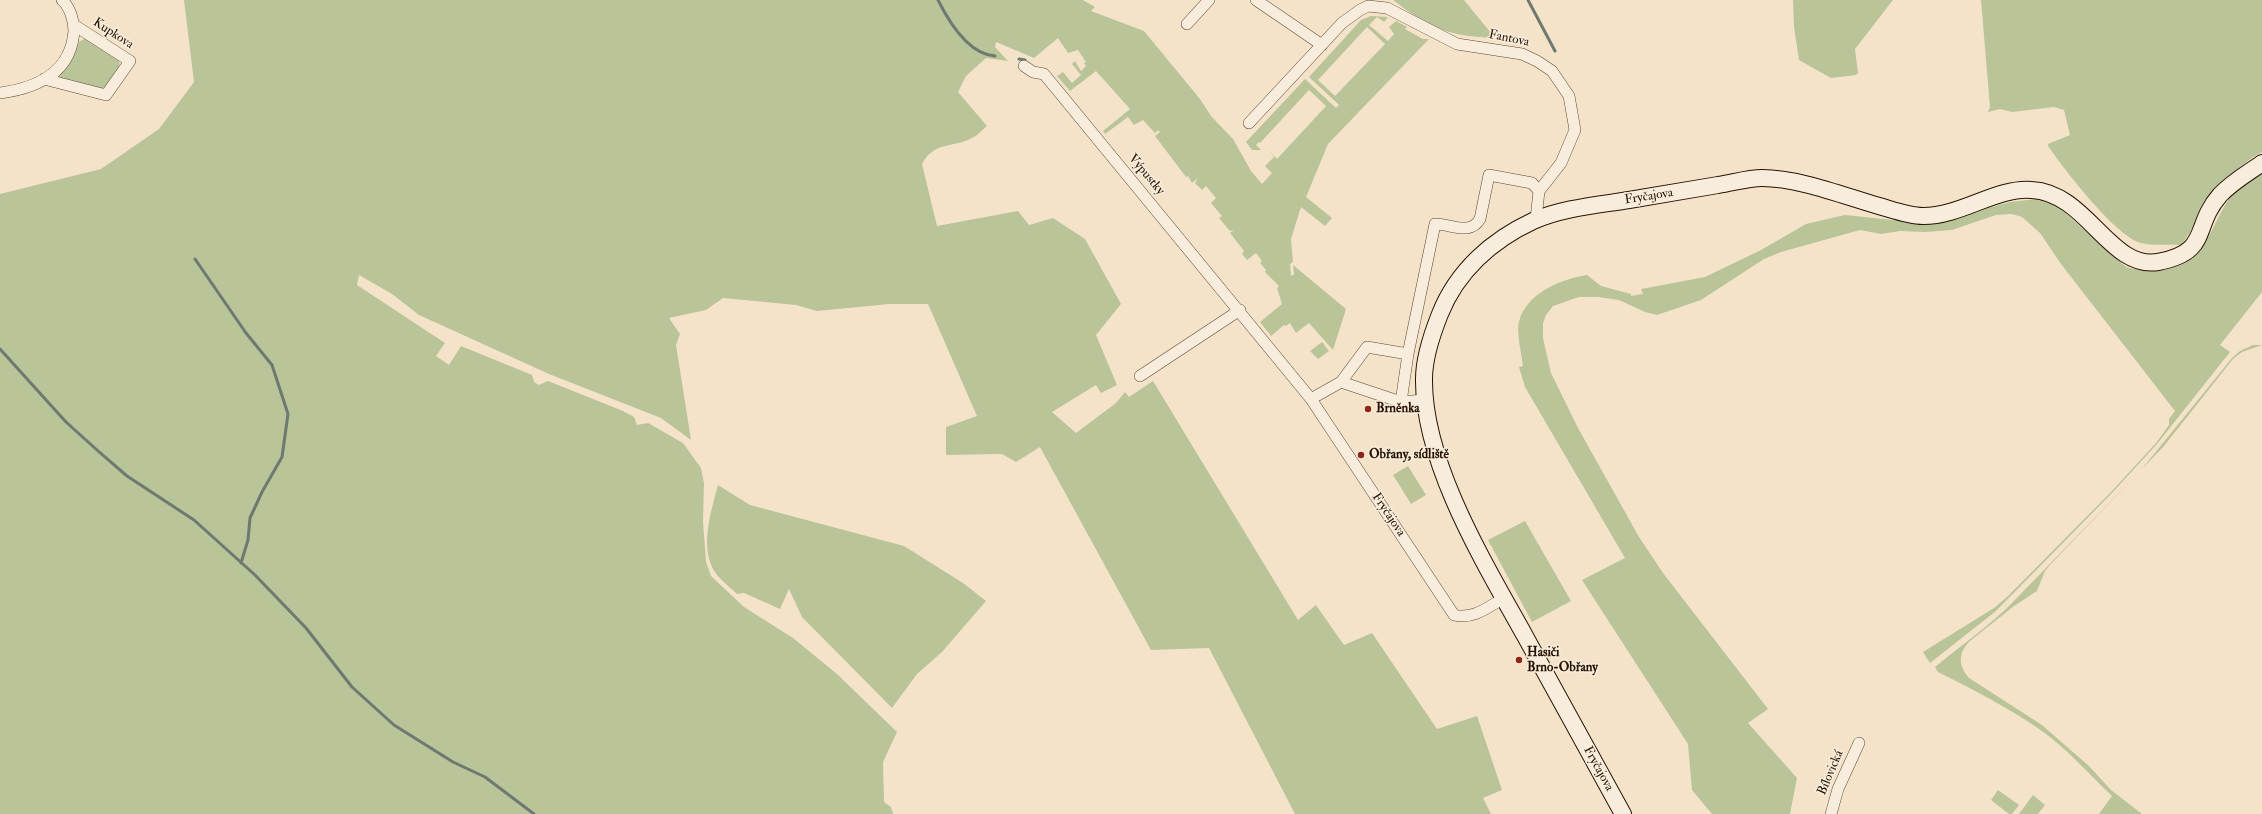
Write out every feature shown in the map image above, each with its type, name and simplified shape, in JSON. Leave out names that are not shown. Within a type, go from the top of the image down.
[{"type":"main road","name":"Fryčajova","points":[[1623,814],[1504,598],[1458,509],[1444,476],[1432,439],[1424,400],[1424,374],[1432,333],[1447,297],[1473,261],[1506,235],[1536,219],[1573,209],[1762,178],[1798,184],[1898,212],[1922,216],[1949,214],[2019,189],[2037,190],[2055,194],[2075,207],[2116,249],[2130,258],[2151,263],[2180,256],[2194,246],[2208,214],[2219,197],[2262,163]]},
{"type":"street","name":"Kupkova","points":[[0,93],[44,79],[62,66],[72,48],[74,25],[70,12],[62,0]]},
{"type":"street","points":[[1187,24],[1209,0]]},
{"type":"street","points":[[1256,0],[1322,45]]},
{"type":"street","name":"Fantova","points":[[1249,123],[1342,23],[1360,10],[1376,3],[1457,44],[1522,54],[1538,61],[1552,71],[1569,96],[1575,130],[1561,163],[1539,191]]},
{"type":"street","name":"Kupkova","points":[[44,79],[106,94],[130,61],[74,25]]},
{"type":"street","name":"Výpustky","points":[[1024,66],[1033,72],[1044,74],[1240,310],[1311,399]]},
{"type":"street","points":[[1401,402],[1408,354],[1435,224],[1466,229],[1477,224],[1480,219],[1489,175],[1532,182],[1539,191],[1536,219]]},
{"type":"street","points":[[1140,376],[1240,310]]},
{"type":"street","points":[[1311,399],[1341,382],[1367,347],[1408,354]]},
{"type":"street","points":[[1341,382],[1401,402],[1424,400]]},
{"type":"street","name":"Fryčajova","points":[[1311,399],[1447,606],[1454,614],[1463,617],[1472,616],[1504,598]]},
{"type":"street","name":"Bílovická","points":[[1831,814],[1838,789],[1859,743]]},
{"type":"green space","points":[[184,0],[1083,0],[1095,7],[1091,11],[1144,31],[1200,99],[1211,116],[1233,139],[1251,171],[1262,184],[1272,173],[1265,166],[1274,157],[1270,152],[1277,159],[1326,106],[1309,90],[1260,143],[1259,142],[1256,145],[1261,150],[1252,150],[1246,142],[1305,79],[1336,108],[1339,105],[1309,77],[1361,20],[1371,16],[1388,17],[1384,22],[1377,17],[1369,25],[1388,41],[1394,34],[1389,27],[1396,21],[1407,27],[1405,29],[1423,39],[1429,39],[1328,144],[1306,197],[1332,218],[1325,226],[1301,207],[1291,239],[1293,262],[1290,264],[1291,276],[1294,274],[1293,265],[1346,309],[1333,350],[1309,323],[1296,333],[1290,323],[1286,326],[1284,325],[1271,336],[1260,322],[1282,304],[1277,288],[1279,286],[1265,272],[1266,270],[1260,263],[1262,261],[1256,253],[1247,260],[1242,254],[1244,251],[1230,233],[1234,230],[1230,231],[1219,218],[1222,216],[1211,203],[1216,198],[1206,186],[1202,190],[1195,183],[1198,178],[1192,183],[1188,176],[1186,177],[1155,136],[1160,132],[1158,130],[1155,133],[1143,120],[1134,125],[1128,117],[1105,134],[1103,131],[1130,109],[1096,71],[1070,91],[1057,76],[1063,72],[1072,83],[1081,75],[1072,64],[1075,61],[1081,71],[1086,66],[1084,63],[1086,62],[1078,50],[1068,53],[1058,38],[1034,58],[996,42],[995,47],[1008,61],[986,58],[966,76],[958,92],[987,126],[972,138],[938,148],[927,157],[922,164],[937,226],[1018,211],[1029,225],[1053,218],[1085,239],[1121,304],[1096,335],[1117,385],[1101,393],[1096,385],[1052,412],[1076,433],[1116,403],[1125,392],[1129,397],[1153,381],[1298,620],[1316,605],[1344,645],[1372,633],[1437,729],[1477,716],[1502,790],[1483,798],[1491,814],[1295,814],[1209,648],[1151,650],[1040,447],[1016,462],[1002,454],[946,455],[946,427],[977,416],[928,304],[890,304],[817,311],[796,305],[723,298],[706,310],[669,318],[680,334],[676,345],[691,440],[661,418],[549,374],[419,315],[392,294],[359,275],[357,285],[445,343],[436,356],[449,365],[461,346],[532,375],[534,382],[539,385],[548,381],[623,411],[634,417],[637,425],[648,423],[683,443],[701,468],[704,483],[703,521],[706,562],[711,576],[744,607],[793,638],[837,674],[897,732],[883,762],[884,802],[891,807],[893,814],[0,814],[0,194],[101,169],[159,129],[194,82]],"holes":[[[1367,27],[1385,44],[1335,96],[1318,80]]]},
{"type":"green space","points":[[1393,0],[1464,0],[1495,38],[1452,33],[1441,29],[1418,18]]},
{"type":"green space","points":[[1793,0],[1893,0],[1855,49],[1858,73],[1856,75],[1831,78],[1799,60],[1794,27]]},
{"type":"green space","points":[[1981,0],[2262,0],[2262,152],[2239,168],[2219,188],[2203,207],[2181,245],[2146,244],[2130,238],[2118,229],[2091,201],[2048,146],[2048,144],[2070,135],[2064,110],[2054,107],[2012,112],[2000,109],[1988,112],[1990,107]]},
{"type":"green space","points":[[86,38],[118,57],[119,70],[106,89],[99,90],[60,78],[61,72],[72,59],[79,42]]},
{"type":"green space","points":[[2262,171],[2262,292],[2220,345],[2230,352],[2157,444],[2112,493],[1996,611],[1930,663],[1923,652],[1994,608],[2006,598],[2111,492],[2156,443],[2169,425],[2169,419],[2175,411],[2061,264],[2040,233],[2022,217],[2012,214],[1996,215],[1952,230],[1925,232],[1900,231],[1881,234],[1860,230],[1781,252],[1764,259],[1701,300],[1657,315],[1645,312],[1619,300],[1598,297],[1579,297],[1553,306],[1546,315],[1543,323],[1543,338],[1551,373],[1578,428],[1639,537],[1663,573],[1768,709],[1748,723],[1797,778],[1790,814],[1712,814],[1692,790],[1688,744],[1582,580],[1625,558],[1525,387],[1519,367],[1523,366],[1518,326],[1523,312],[1529,303],[1537,295],[1556,284],[1587,275],[1601,286],[1631,294],[1631,296],[1643,294],[1641,289],[1705,277],[1761,250],[1806,224],[1845,215],[1931,224],[2010,202],[2036,199],[2046,199],[2062,210],[2126,267],[2149,271],[2160,270],[2171,268],[2190,259],[2206,241],[2229,199],[2240,187]]},
{"type":"green space","points":[[1322,342],[1329,351],[1318,359],[1310,351]]},
{"type":"green space","points":[[2253,345],[2262,345],[2242,352],[2233,359],[2164,446],[2050,565],[2045,571],[2037,591],[2014,606],[1970,641],[1963,650],[1961,664],[1969,678],[2042,725],[2089,766],[2111,790],[2142,814],[2099,814],[2112,796],[2061,746],[2042,731],[2017,715],[1938,672],[1935,667],[1983,629],[2011,604],[2141,470],[2232,358],[2240,351]]},
{"type":"green space","points":[[1408,466],[1426,495],[1411,504],[1393,475]]},
{"type":"green space","points":[[718,485],[750,505],[904,546],[963,583],[986,601],[942,652],[917,674],[892,708],[802,617],[789,589],[780,609],[744,593],[737,594],[717,575],[711,565],[707,543],[712,507]]},
{"type":"green space","points":[[1525,521],[1571,601],[1532,622],[1488,540]]},
{"type":"green space","points":[[1998,790],[2019,805],[2012,814],[2009,814],[1991,800]]},
{"type":"green space","points":[[2033,795],[2045,805],[2038,814],[2019,814]]},
{"type":"waterway","points":[[938,0],[960,36],[976,50],[995,56]]},
{"type":"waterway","points":[[1528,0],[1555,51]]},
{"type":"waterway","points":[[1019,59],[1025,60]]},
{"type":"waterway","points":[[195,259],[246,333],[272,365],[288,414],[282,457],[262,492],[250,518],[248,540],[241,563]]},
{"type":"waterway","points":[[0,349],[66,422],[97,450],[127,476],[194,520],[255,575],[306,628],[352,687],[394,725],[453,762],[485,777],[534,814]]},
{"type":"place","name":"Brněnka","points":[[1368,409]]},
{"type":"place","name":"Obřany, sídliště","points":[[1361,455]]},
{"type":"place","name":"Hasiči Brno-Obřany","points":[[1519,660]]}]
